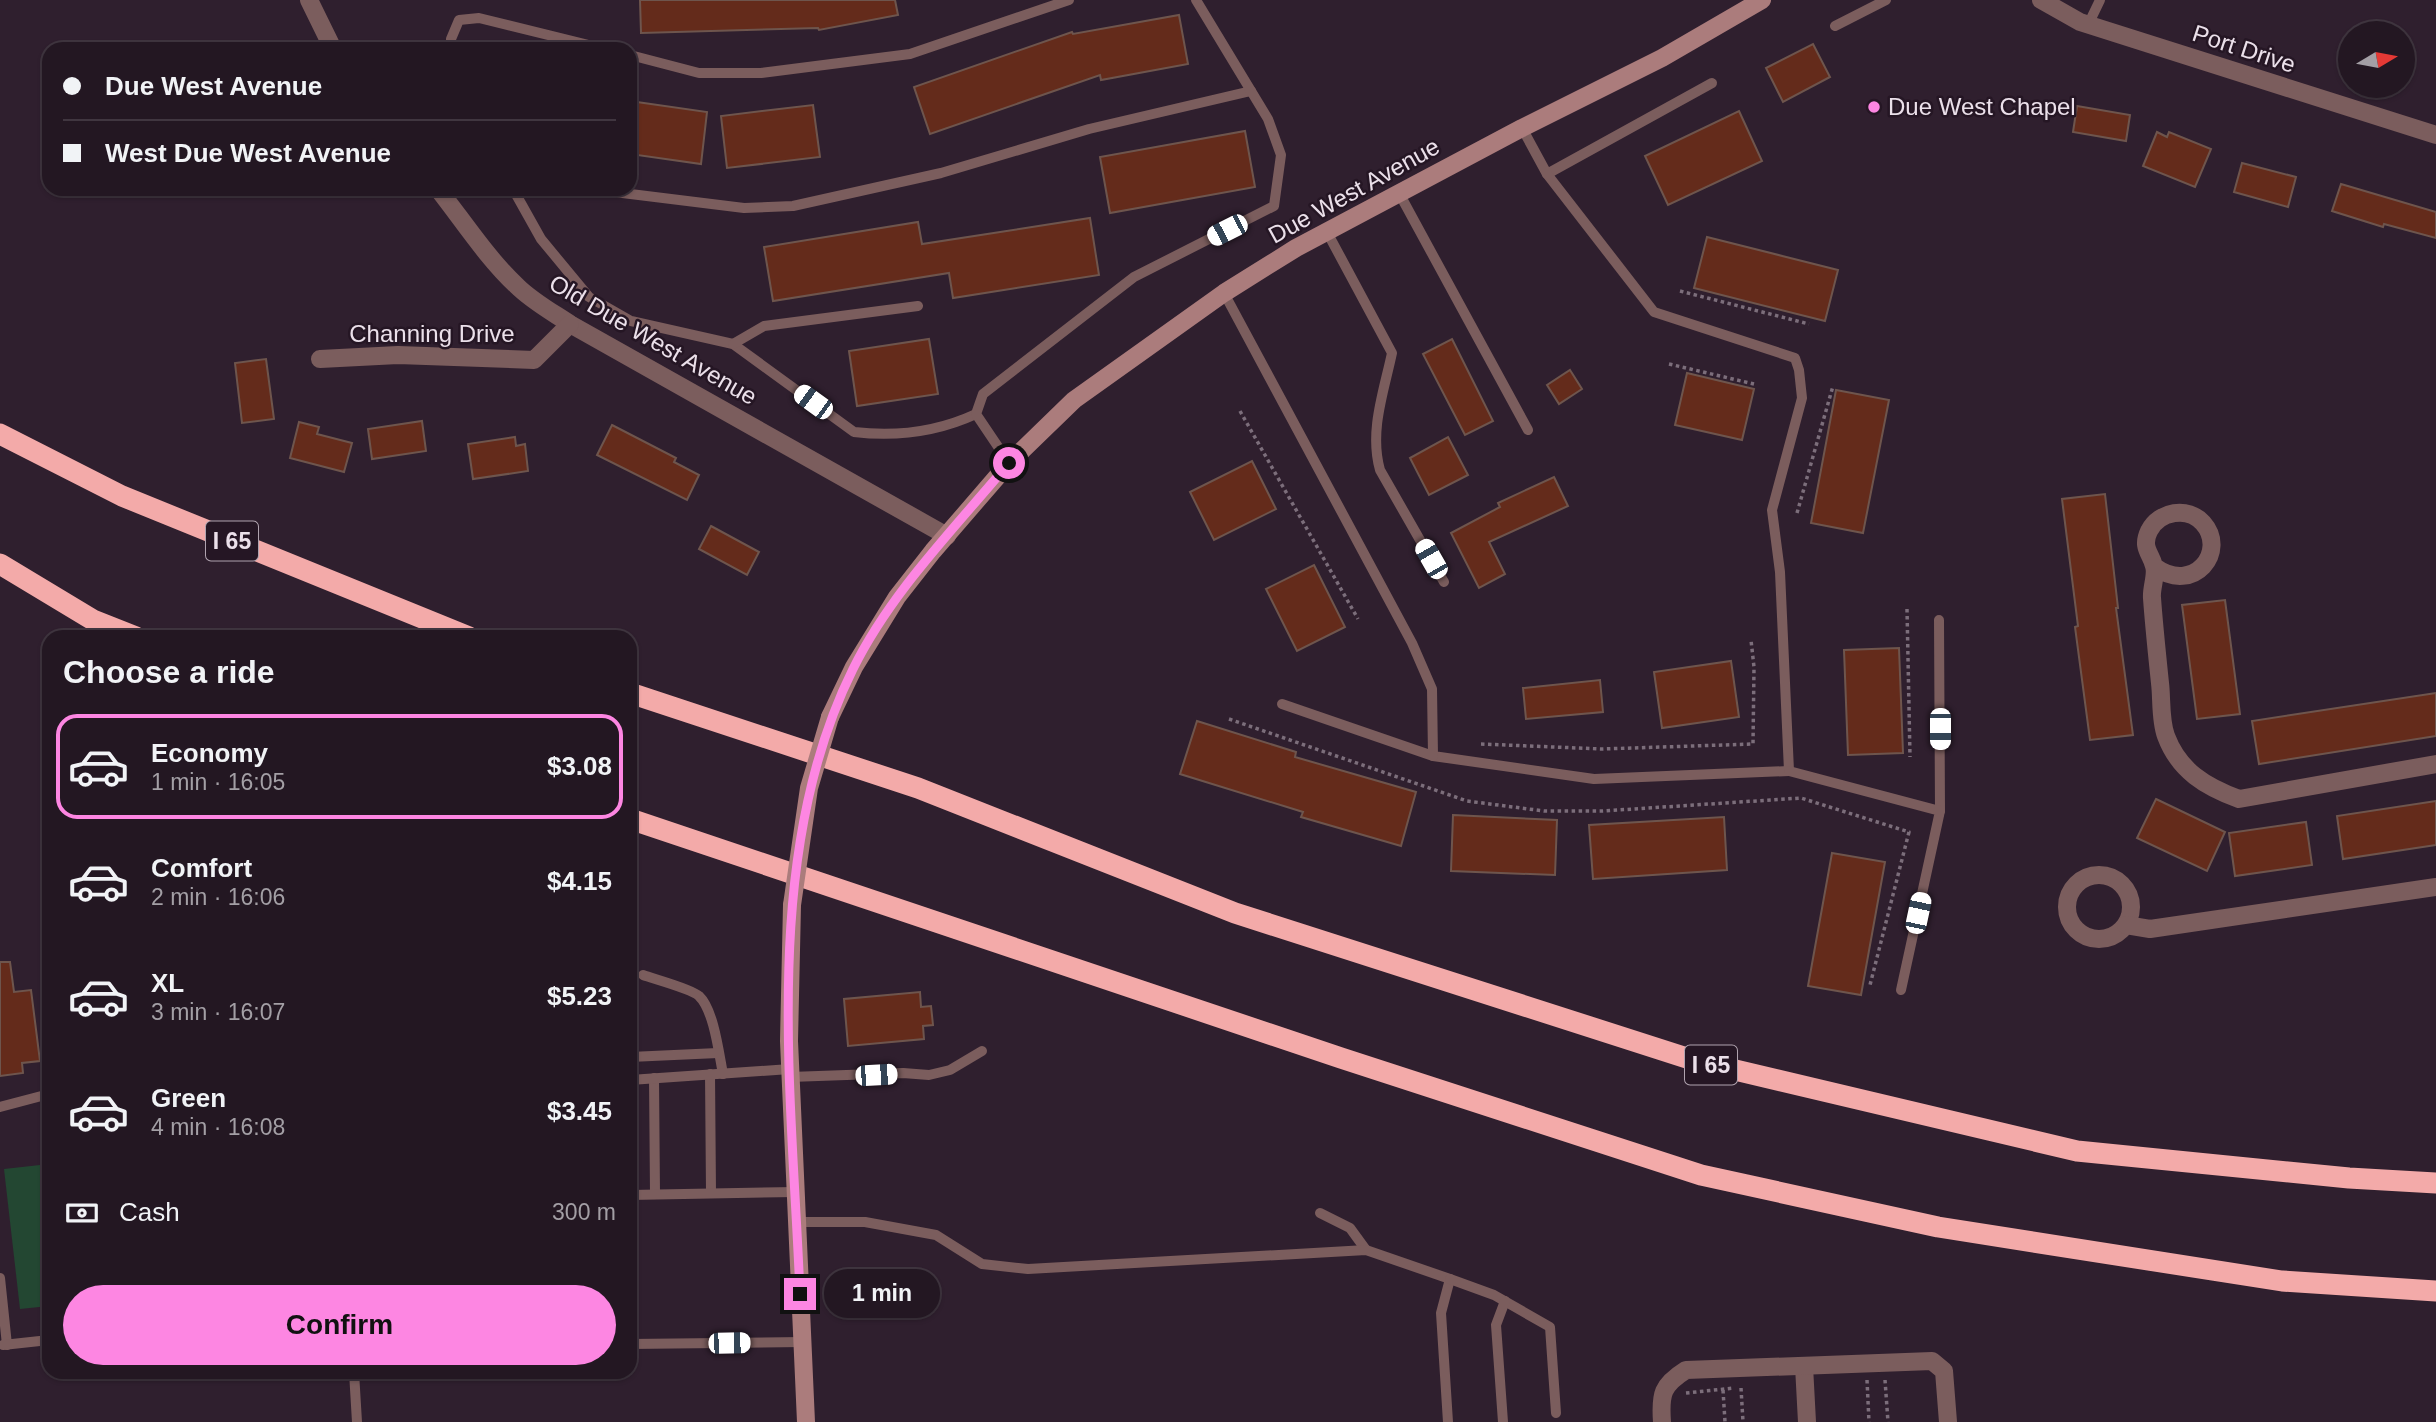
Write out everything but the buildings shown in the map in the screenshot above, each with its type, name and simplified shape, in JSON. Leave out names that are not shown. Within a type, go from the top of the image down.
[{"type":"highway","name":"I 65","points":[[0,434],[122,496],[452,630]]},
{"type":"highway","points":[[0,564],[93,620],[118,630]]},
{"type":"highway","name":"I 65","points":[[637,695],[918,788],[1235,913],[1693,1060],[2077,1151],[2349,1178],[2436,1183]]},
{"type":"highway","points":[[637,821],[1341,1058],[1701,1175],[1938,1227],[2269,1279],[2436,1291]]},
{"type":"main road","name":"Due West Avenue","points":[[806,1422],[790,1073],[792,905],[809,789],[831,718],[854,667],[891,606],[1009,463],[1074,400],[1224,293],[1327,232],[1522,128],[1662,58],[1762,0]]},
{"type":"street","points":[[310,0],[330,42]]},
{"type":"street","name":"Port Drive","points":[[2041,0],[2088,25],[2436,135]]},
{"type":"street","name":"Old Due West Avenue","points":[[443,196],[495,263],[518,288],[570,324],[947,536]]},
{"type":"street","name":"Channing Drive","points":[[320,359],[398,355],[534,360],[570,324]]},
{"type":"street","points":[[2155,566],[2151,593],[2165,734],[2179,762],[2211,789],[2239,799],[2436,765]]},
{"type":"street","points":[[2126,925],[2150,929],[2436,887]]},
{"type":"street","points":[[1662,1422],[1661,1400],[1670,1381],[1686,1370],[1932,1361],[1944,1371],[1948,1422]]},
{"type":"street","points":[[1804,1366],[1807,1422]]},
{"type":"lane","points":[[637,57],[699,73],[749,73],[910,54],[1069,0]]},
{"type":"lane","points":[[517,196],[541,239],[589,297],[631,321],[733,344],[854,432],[916,432],[952,425],[976,414],[983,394],[1134,277],[1273,206],[1281,155],[1268,120],[1196,0]]},
{"type":"lane","points":[[1835,26],[1886,0]]},
{"type":"lane","points":[[2088,25],[2100,0]]},
{"type":"lane","points":[[451,42],[459,20],[479,18],[577,42]]},
{"type":"lane","points":[[1547,174],[1712,83]]},
{"type":"lane","points":[[637,195],[744,208],[793,206],[941,173],[1089,129],[1251,91]]},
{"type":"lane","points":[[1522,128],[1547,174],[1654,312],[1795,358],[1802,398],[1772,510],[1780,572],[1789,771]]},
{"type":"lane","points":[[1399,193],[1528,430]]},
{"type":"lane","points":[[1327,232],[1392,353],[1377,425],[1375,451],[1380,470],[1444,582]]},
{"type":"lane","points":[[1224,293],[1412,643],[1432,690],[1433,756]]},
{"type":"lane","points":[[733,344],[764,326],[918,306]]},
{"type":"lane","points":[[976,414],[1009,463]]},
{"type":"lane","points":[[1901,990],[1940,811],[1939,620]]},
{"type":"lane","points":[[1282,705],[1433,756],[1594,779],[1789,771],[1940,811]]},
{"type":"lane","points":[[643,975],[698,995],[706,1008],[723,1074]]},
{"type":"lane","points":[[637,1079],[710,1074],[929,1075],[950,1069],[982,1051]]},
{"type":"lane","points":[[637,1057],[718,1053]]},
{"type":"lane","points":[[710,1074],[711,1194]]},
{"type":"lane","points":[[654,1078],[655,1194]]},
{"type":"lane","points":[[0,1107],[42,1096]]},
{"type":"lane","points":[[637,1195],[796,1192]]},
{"type":"lane","points":[[1320,1213],[1350,1228],[1366,1250]]},
{"type":"lane","points":[[797,1222],[865,1222],[936,1235],[982,1264],[1028,1269],[1366,1250],[1505,1301],[1550,1327],[1556,1413]]},
{"type":"lane","points":[[0,1278],[4,1345],[42,1341]]},
{"type":"lane","points":[[1448,1422],[1441,1312],[1450,1279]]},
{"type":"lane","points":[[1503,1422],[1496,1325],[1505,1301]]},
{"type":"lane","points":[[637,1344],[803,1342]]},
{"type":"lane","points":[[354,1379],[357,1422]]},
{"type":"path","points":[[1680,291],[1808,324]]},
{"type":"path","points":[[1669,364],[1754,384]]},
{"type":"path","points":[[1797,513],[1833,386]]},
{"type":"path","points":[[1240,411],[1358,619]]},
{"type":"path","points":[[1907,609],[1910,757]]},
{"type":"path","points":[[1481,744],[1602,749],[1753,744],[1754,667],[1751,640]]},
{"type":"path","points":[[1870,985],[1909,832]]},
{"type":"path","points":[[1867,1380],[1869,1422]]},
{"type":"path","points":[[1885,1380],[1888,1422]]},
{"type":"path","points":[[1855,1381],[1893,1380]]},
{"type":"path","points":[[1679,1394],[1741,1388],[1744,1422]]},
{"type":"path","points":[[1723,1390],[1725,1422]]},
{"type":"green space","points":[[42,1165],[42,1307],[20,1309],[4,1169]]},
{"type":"place","name":"Due West Chapel","points":[[1874,107]]},
{"type":"route","points":[[800,1294],[789,1041],[792,905],[809,789],[831,718],[854,667],[891,606],[933,551],[1009,463]]}]
